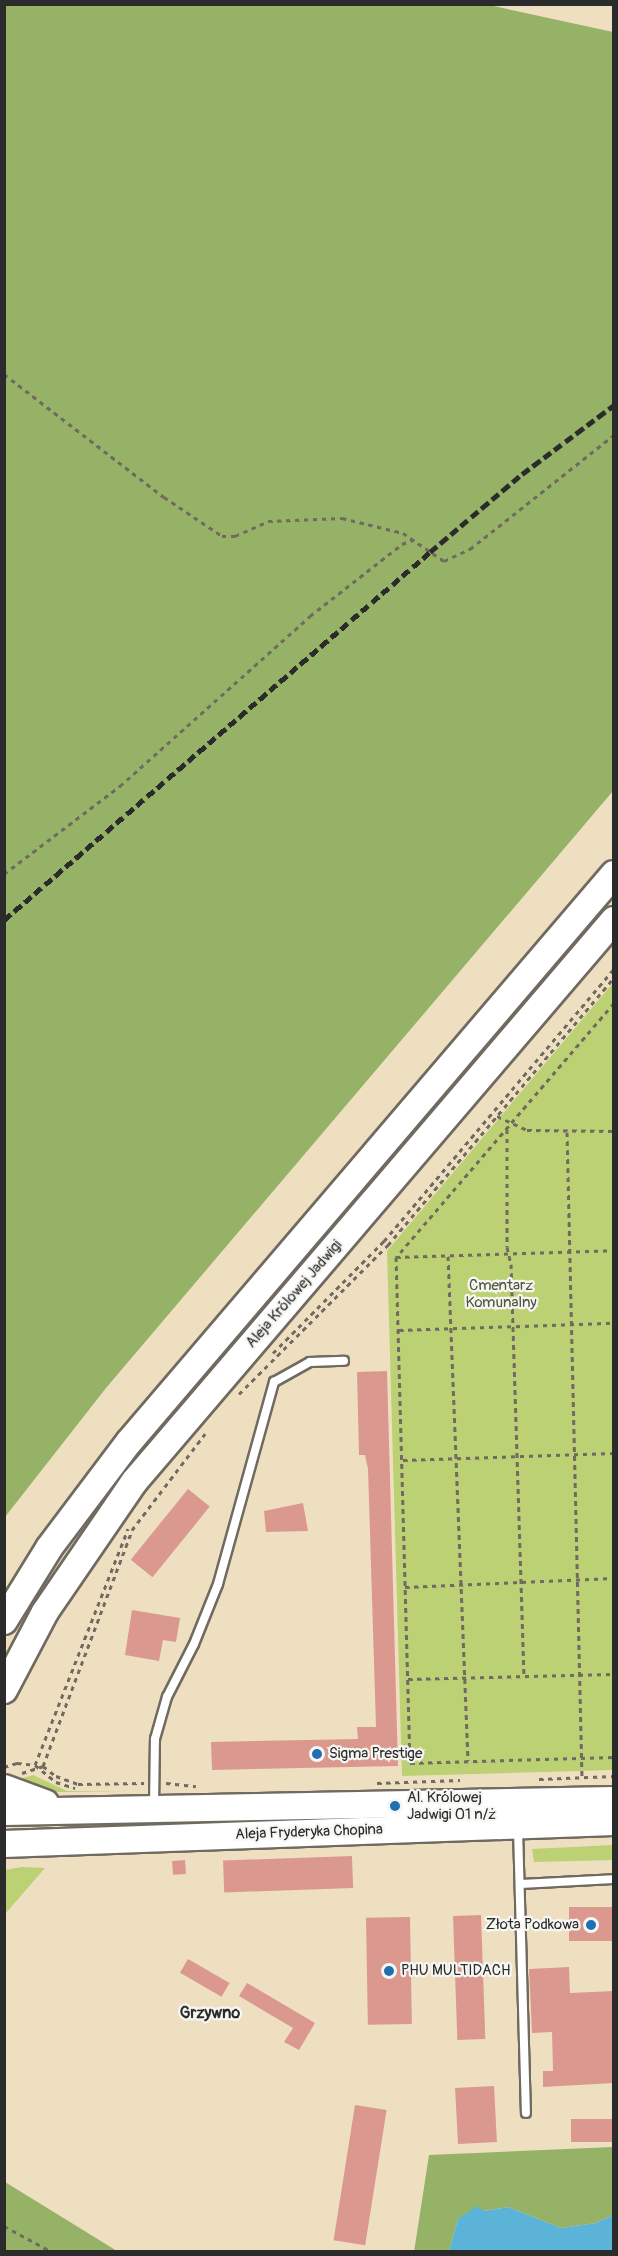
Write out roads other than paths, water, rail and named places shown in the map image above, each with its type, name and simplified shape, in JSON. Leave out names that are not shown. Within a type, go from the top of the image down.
[{"type":"main road","name":"Aleja Królowej Jadwigi","points":[[4,1621],[49,1548],[129,1442],[614,874]]},
{"type":"main road","name":"Aleja Królowej Jadwigi","points":[[4,1690],[45,1612],[134,1482],[614,920]]},
{"type":"main road","points":[[4,1788],[19,1796],[74,1811]]},
{"type":"main road","name":"Aleja Fryderyka Chopina","points":[[4,1812],[161,1812],[614,1800]]},
{"type":"main road","name":"Aleja Fryderyka Chopina","points":[[4,1844],[161,1812],[269,1831],[614,1822]]},
{"type":"lane","points":[[161,1812],[154,1739],[167,1697],[194,1644],[218,1584],[274,1382],[310,1362],[344,1361]]},
{"type":"lane","points":[[517,1825],[526,2113]]},
{"type":"lane","points":[[520,1884],[614,1879]]},
{"type":"water","points":[[477,2206],[484,2211],[508,2207],[561,2228],[596,2223],[613,2215],[613,2251],[449,2251],[458,2219]]},
{"type":"railway","points":[[4,920],[522,474],[614,405]]},
{"type":"place","name":"Sigma Prestige","points":[[317,1754]]},
{"type":"place","name":"Al. Królowej Jadwigi 01 n/ż","points":[[395,1806]]},
{"type":"place","name":"Złota Podkowa","points":[[591,1925]]},
{"type":"place","name":"PHU MULTIDACH","points":[[389,1971]]},
{"type":"district","name":"Grzywno","points":[[210,2013]]},
{"type":"park label","name":"Cmentarz Komunalny","points":[[501,1294]]}]
